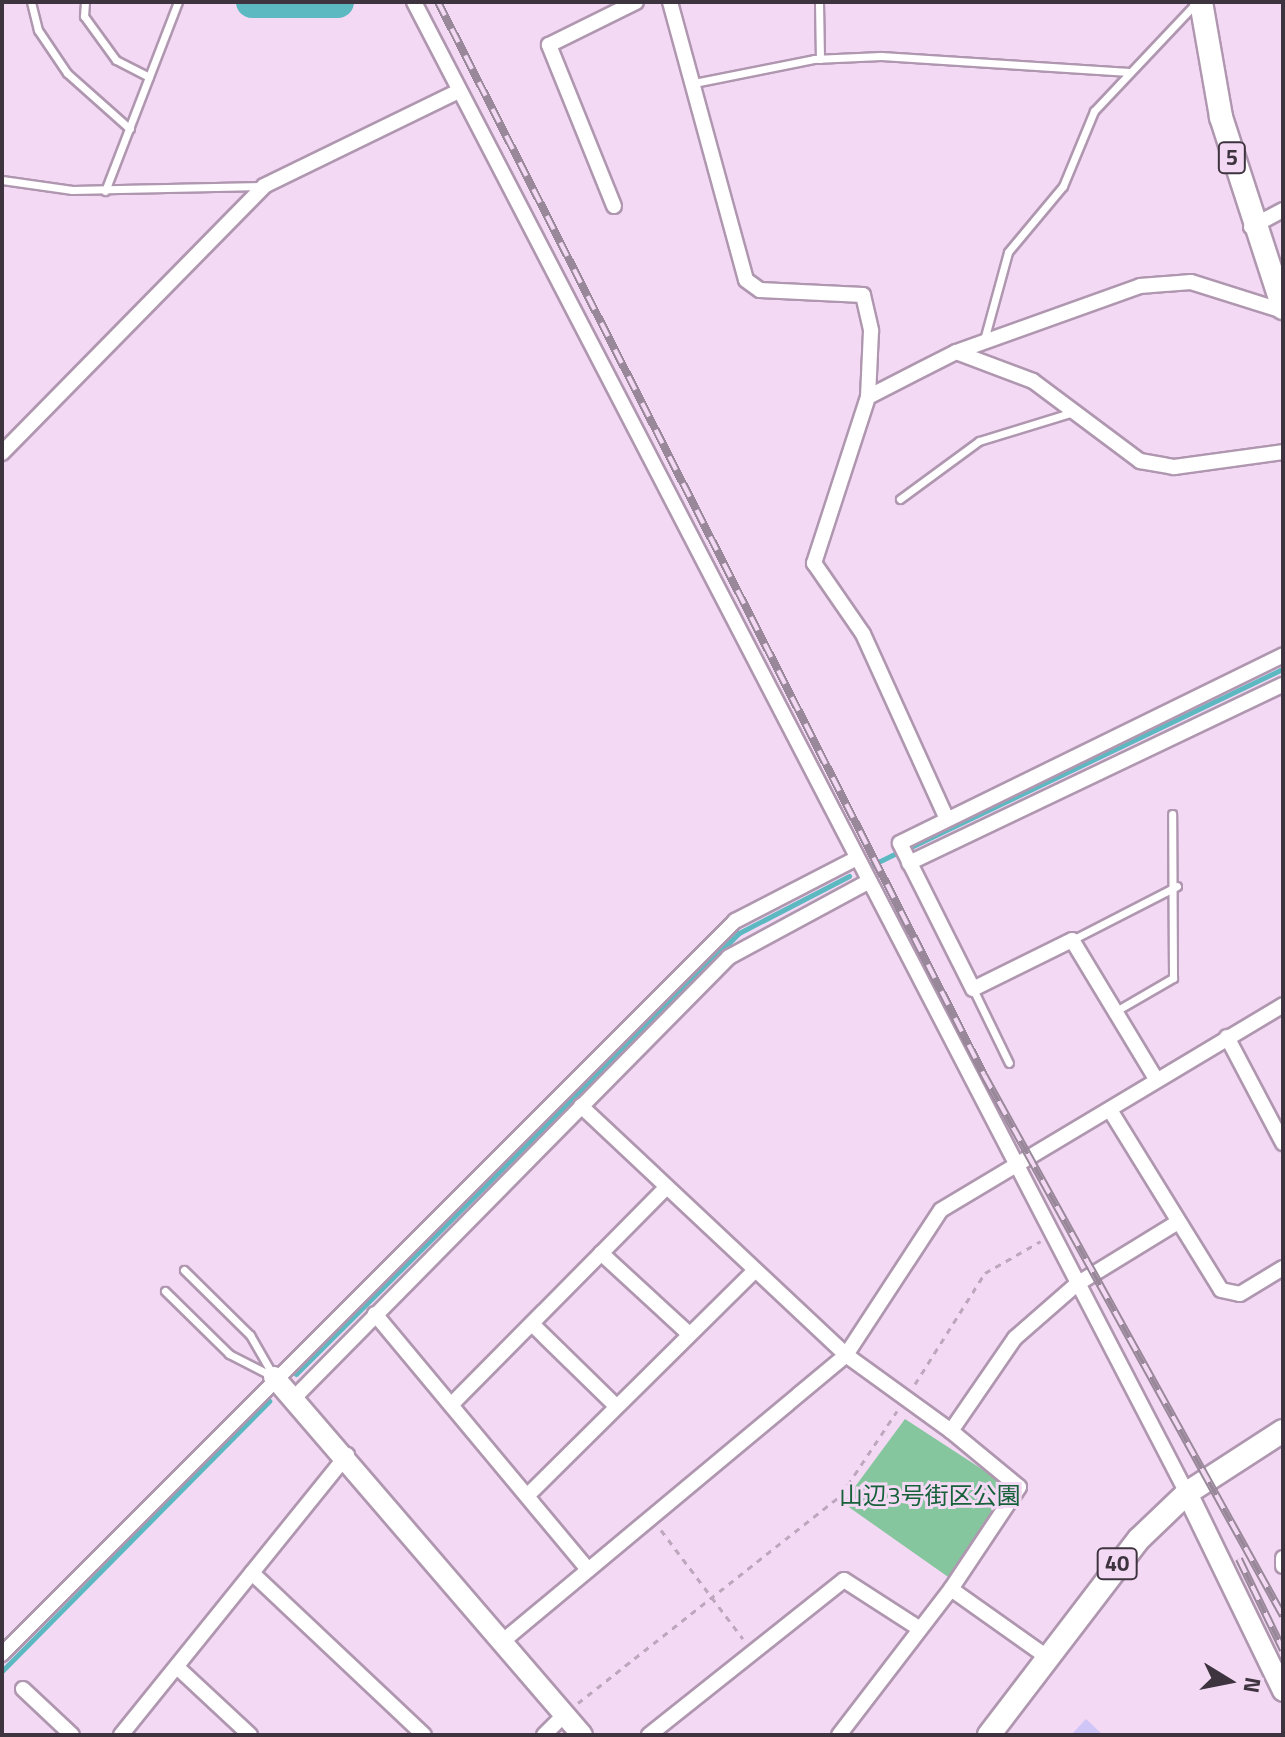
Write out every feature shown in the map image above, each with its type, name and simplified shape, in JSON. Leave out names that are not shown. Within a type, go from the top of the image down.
[{"type":"main road","name":"5","points":[[1199,2],[1251,227],[1283,310]]},
{"type":"main road","name":"40","points":[[989,1735],[1117,1564],[1187,1493],[1283,1431]]},
{"type":"street","points":[[414,2],[455,93],[1187,1493],[1283,1691]]},
{"type":"street","points":[[614,206],[549,45],[636,2]]},
{"type":"street","points":[[670,2],[746,280],[760,290],[863,295],[871,331],[868,397],[814,563],[863,634],[947,819]]},
{"type":"street","points":[[5,445],[264,186],[455,93]]},
{"type":"street","points":[[1251,227],[1283,210]]},
{"type":"street","points":[[868,397],[956,352],[1140,286],[1202,284],[1283,310]]},
{"type":"street","points":[[956,352],[1033,381],[1070,413],[1140,461],[1174,467],[1283,452]]},
{"type":"street","points":[[1156,1079],[1072,940],[973,989],[900,843],[1283,655]]},
{"type":"street","points":[[909,863],[1283,685]]},
{"type":"street","points":[[2,1654],[274,1377],[735,921],[855,859]]},
{"type":"street","points":[[294,1398],[729,957],[866,883]]},
{"type":"street","points":[[503,1641],[846,1355],[941,1210],[1283,1005]]},
{"type":"street","points":[[1227,1037],[1283,1143]]},
{"type":"street","points":[[581,1106],[665,1189],[846,1355],[951,1431],[1019,1487],[951,1589],[839,1735]]},
{"type":"street","points":[[1110,1110],[1178,1222],[1230,1296],[1283,1268]]},
{"type":"street","points":[[451,1405],[665,1189]]},
{"type":"street","points":[[951,1431],[1015,1338],[1077,1284],[1178,1222]]},
{"type":"street","points":[[601,1253],[689,1334]]},
{"type":"street","points":[[529,1494],[754,1271]]},
{"type":"street","points":[[375,1314],[529,1494],[588,1570]]},
{"type":"street","points":[[532,1324],[616,1406]]},
{"type":"street","points":[[274,1377],[347,1455],[582,1735]]},
{"type":"street","points":[[121,1735],[347,1455]]},
{"type":"street","points":[[1283,1558],[1283,1566]]},
{"type":"street","points":[[252,1573],[424,1735]]},
{"type":"street","points":[[649,1735],[844,1580],[920,1629]]},
{"type":"street","points":[[951,1589],[1047,1657]]},
{"type":"street","points":[[177,1667],[250,1735]]},
{"type":"street","points":[[23,1689],[72,1735]]},
{"type":"street","points":[[544,1735],[566,1713]]},
{"type":"lane","points":[[31,2],[38,30],[67,73],[130,129]]},
{"type":"lane","points":[[85,2],[84,16],[116,60],[149,77]]},
{"type":"lane","points":[[105,191],[178,2]]},
{"type":"lane","points":[[819,2],[820,59]]},
{"type":"lane","points":[[984,342],[1008,252],[1063,186],[1094,111],[1199,2]]},
{"type":"lane","points":[[694,83],[820,59],[1129,72]]},
{"type":"lane","points":[[2,180],[105,191],[264,186]]},
{"type":"lane","points":[[900,499],[979,441],[1070,413]]},
{"type":"lane","points":[[1116,1011],[1173,978],[1177,886],[1172,814]]},
{"type":"lane","points":[[1072,940],[1177,886]]},
{"type":"lane","points":[[973,989],[1009,1063]]},
{"type":"lane","points":[[184,1270],[250,1335],[274,1377]]},
{"type":"lane","points":[[165,1291],[229,1354],[274,1377]]},
{"type":"path","points":[[566,1713],[841,1495],[985,1273],[1051,1235]]},
{"type":"path","points":[[651,1517],[753,1652]]},
{"type":"green space","name":"山辺3号街区公園","points":[[905,1419],[1011,1488],[951,1579],[843,1503]]},
{"type":"building","points":[[1086,1719],[1103,1735],[1071,1735]]},
{"type":"waterway","points":[[252,2],[338,2]]},
{"type":"waterway","points":[[913,846],[1283,669]]},
{"type":"waterway","points":[[868,867],[895,854]]},
{"type":"waterway","points":[[296,1374],[739,933],[849,876]]},
{"type":"waterway","points":[[2,1671],[269,1401]]},
{"type":"railway","points":[[438,2],[984,1075],[1283,1616]]},
{"type":"railway","points":[[1239,1559],[1283,1650]]}]
